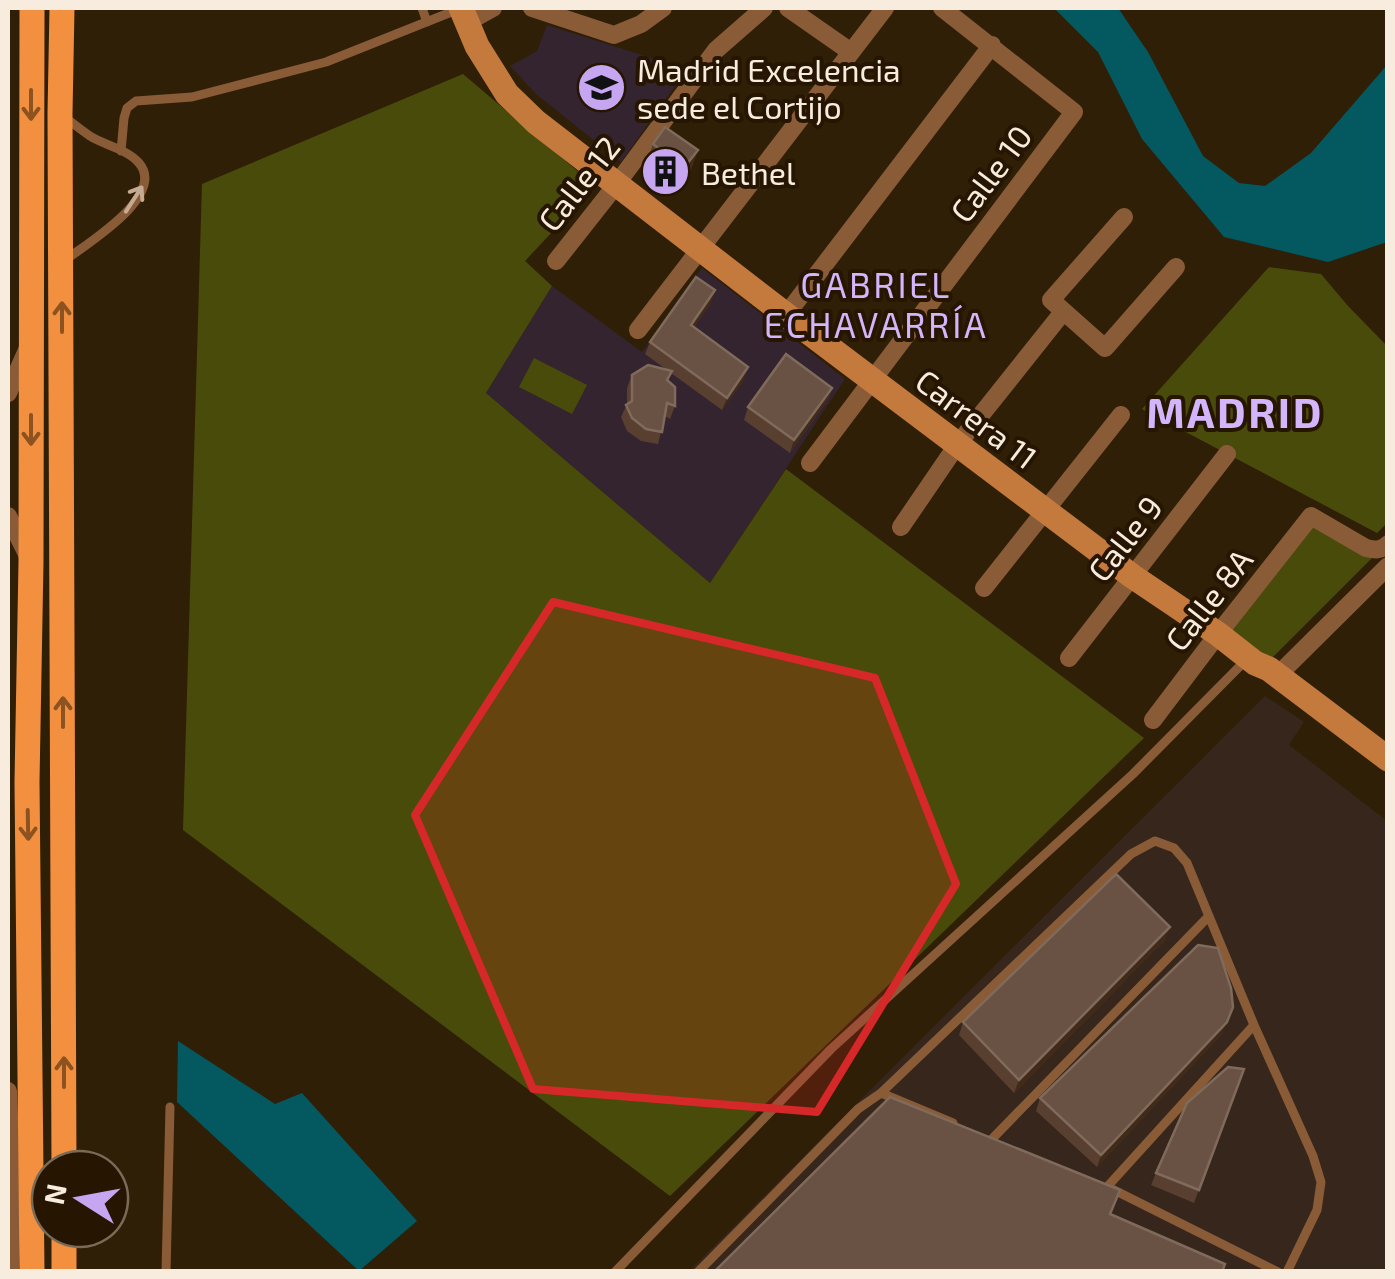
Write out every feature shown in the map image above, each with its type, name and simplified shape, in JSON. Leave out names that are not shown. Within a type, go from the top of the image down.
[{"type":"main road","points":[[32,8],[31,562],[18,782],[32,1272]]},
{"type":"main road","points":[[62,8],[64,1149]]},
{"type":"street","points":[[462,13],[493,8]]},
{"type":"street","points":[[532,8],[618,35],[663,8]]},
{"type":"street","name":"Calle 12","points":[[556,260],[716,50],[764,8]]},
{"type":"street","points":[[788,8],[850,52]]},
{"type":"street","points":[[638,330],[885,8]]},
{"type":"street","points":[[786,315],[992,46],[942,8]]},
{"type":"street","name":"Carrera 11","points":[[462,13],[476,46],[507,94],[536,122],[1132,576],[1278,675],[1388,759]]},
{"type":"street","name":"Calle 10","points":[[810,463],[1074,112],[992,46]]},
{"type":"street","points":[[1124,217],[1051,300],[1062,312],[1105,348],[1176,267]]},
{"type":"street","points":[[901,527],[957,444],[1062,312]]},
{"type":"street","points":[[8,392],[31,343]]},
{"type":"street","points":[[984,588],[1121,414]]},
{"type":"street","name":"Calle 9","points":[[1069,658],[1227,454]]},
{"type":"street","points":[[8,516],[31,562]]},
{"type":"street","name":"Calle 8A","points":[[1153,720],[1311,516],[1366,548],[1374,550],[1388,544]]},
{"type":"street","points":[[1278,675],[1388,566]]},
{"type":"street","points":[[8,1091],[10,1272]]},
{"type":"lane","points":[[422,8],[428,22]]},
{"type":"lane","points":[[121,151],[127,108],[136,102],[192,97],[326,62],[428,22],[462,13]]},
{"type":"lane","points":[[60,113],[91,137],[140,163],[145,179],[142,195],[128,212],[62,263]]},
{"type":"lane","points":[[615,1272],[831,1049],[1133,774],[1249,658]]},
{"type":"lane","points":[[698,1272],[858,1110],[881,1093],[1131,854],[1155,841],[1174,848],[1187,863],[1322,1182],[1318,1210],[1287,1272]]},
{"type":"lane","points":[[992,1139],[1209,916]]},
{"type":"lane","points":[[1107,1187],[1254,1025]]},
{"type":"lane","points":[[881,1093],[955,1124]]},
{"type":"lane","points":[[166,1272],[170,1107]]},
{"type":"lane","points":[[974,1131],[1008,1146]]},
{"type":"lane","points":[[1090,1180],[1278,1272]]},
{"type":"highlighted area","points":[[553,602],[875,678],[956,884],[817,1112],[533,1089],[415,815]]},
{"type":"shaded area","name":"Madrid Excelencia sede el Cortijo","points":[[547,25],[673,65],[680,79],[621,162],[536,94],[510,66],[537,51]]},
{"type":"shaded area","points":[[463,74],[595,186],[525,261],[552,286],[486,393],[710,583],[786,469],[1144,738],[670,1196],[183,830],[202,184]]},
{"type":"shaded area","points":[[1269,267],[1321,274],[1387,346],[1387,523],[1377,533],[1142,409]]},
{"type":"shaded area","points":[[702,268],[845,379],[710,583],[486,393],[552,286],[642,352]]},
{"type":"shaded area","points":[[534,358],[587,385],[572,414],[519,387]]},
{"type":"shaded area","points":[[1316,520],[1373,557],[1270,660],[1232,630]]},
{"type":"shaded area","points":[[1265,696],[1304,722],[1289,745],[1387,821],[1387,1271],[688,1272]]},
{"type":"water","points":[[1054,8],[1118,8],[1148,52],[1203,156],[1239,183],[1265,186],[1311,153],[1387,65],[1387,242],[1328,262],[1224,237],[1142,139],[1098,52]]},
{"type":"water","points":[[178,1041],[275,1104],[302,1093],[417,1221],[359,1271],[177,1102]]},
{"type":"building","points":[[665,127],[698,150],[683,169],[653,144]]},
{"type":"building","points":[[696,277],[715,290],[691,325],[748,367],[727,398],[650,342]]},
{"type":"building","points":[[786,354],[832,388],[794,440],[748,407]]},
{"type":"building","points":[[648,365],[672,371],[667,380],[675,387],[675,406],[667,403],[662,432],[646,429],[632,418],[626,405],[632,401],[632,375]]},
{"type":"building","points":[[1116,874],[1170,927],[1019,1080],[963,1022]]},
{"type":"building","points":[[1198,945],[1218,948],[1231,988],[1233,1007],[1227,1022],[1101,1155],[1040,1098]]},
{"type":"building","points":[[1228,1067],[1244,1069],[1199,1190],[1156,1173],[1187,1103]]},
{"type":"building","points":[[890,1097],[1120,1190],[1110,1214],[1225,1264],[1222,1272],[714,1272]]},
{"type":"place","name":"Madrid Excelencia sede el Cortijo","points":[[602,87]]},
{"type":"place","name":"Bethel","points":[[666,172]]},
{"type":"district","name":"GABRIEL ECHAVARRÍA","points":[[876,304]]},
{"type":"district","name":"MADRID","points":[[1235,411]]}]
